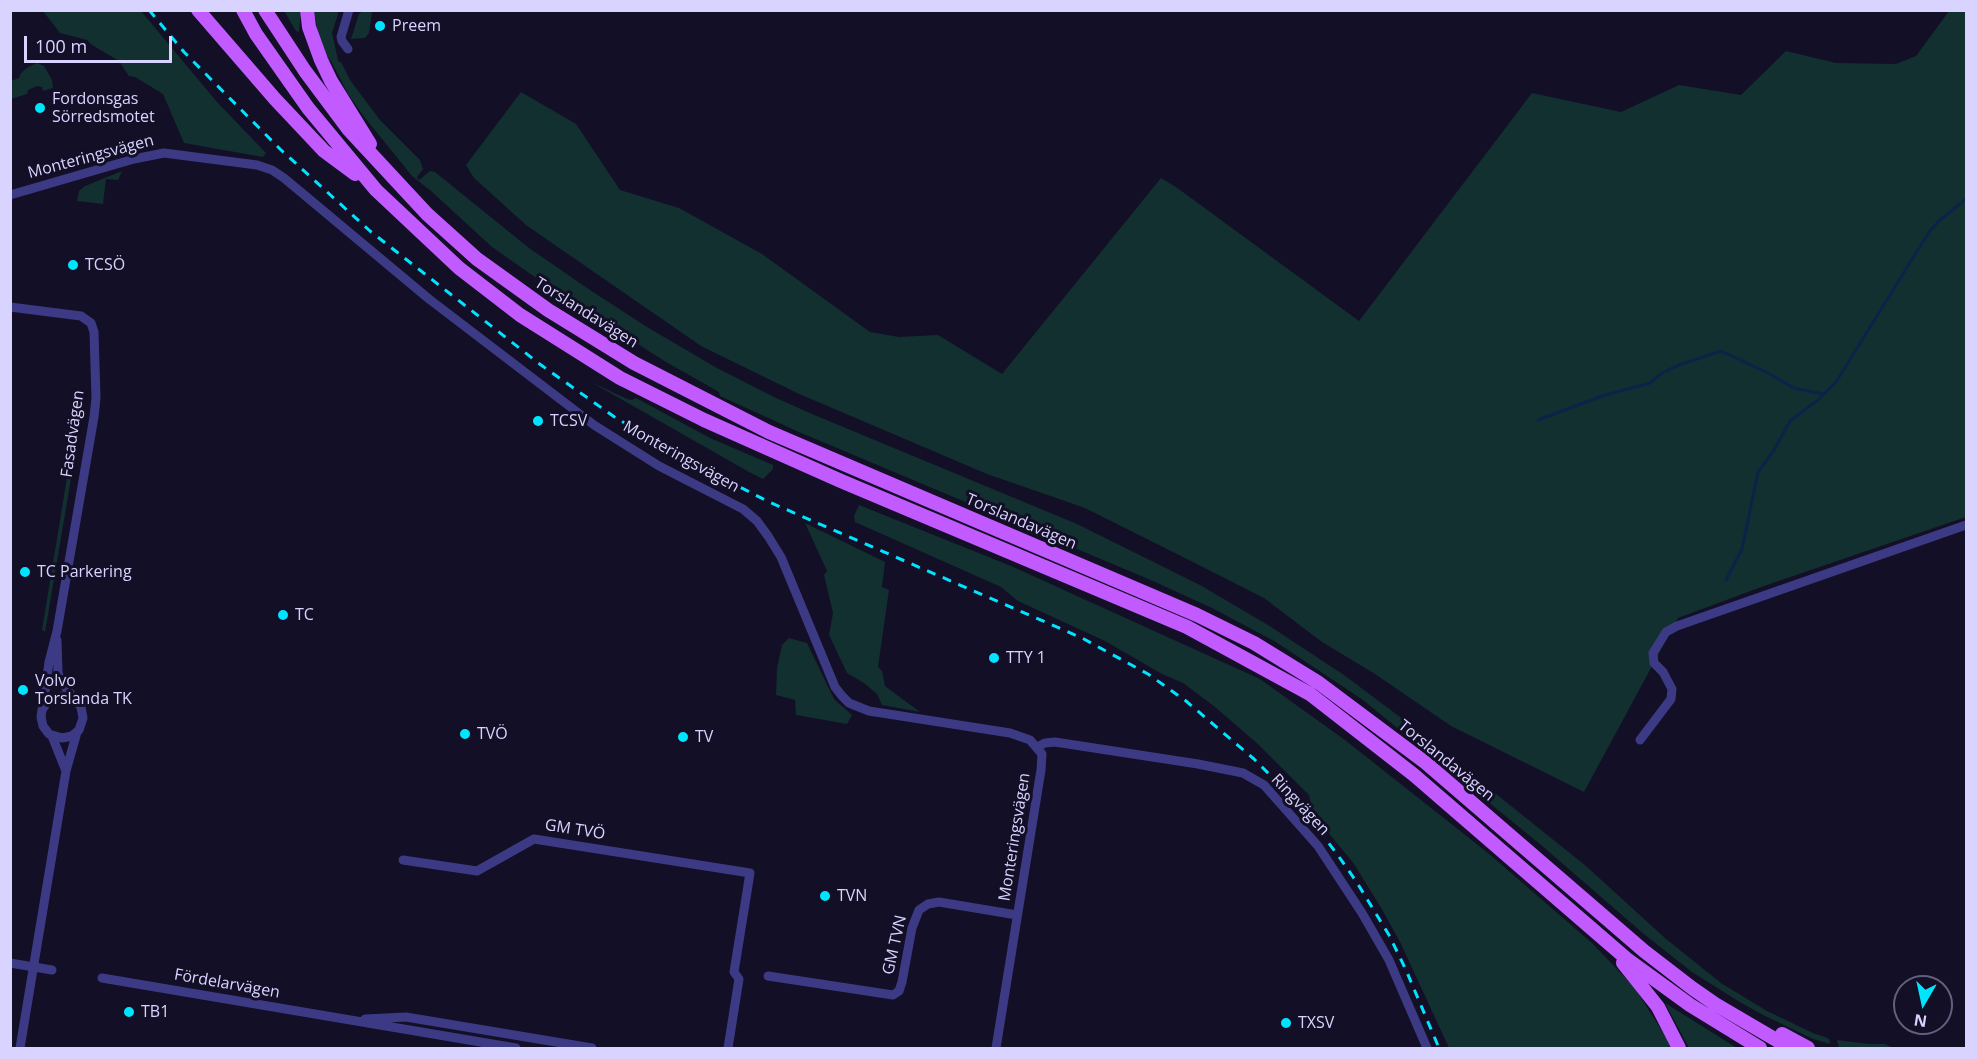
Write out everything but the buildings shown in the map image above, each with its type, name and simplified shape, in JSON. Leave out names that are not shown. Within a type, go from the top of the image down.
[{"type":"main road","name":"Torslandavägen","points":[[243,10],[256,34],[308,108],[376,190],[445,255],[520,315],[620,378],[759,446],[1187,627],[1310,694],[1414,775],[1628,960],[1726,1029],[1760,1048]]},
{"type":"main road","name":"Torslandavägen","points":[[265,10],[305,71],[349,129],[427,214],[477,259],[566,322],[660,377],[779,437],[1197,615],[1254,643],[1319,683],[1426,763],[1644,951],[1714,1004],[1790,1048]]},
{"type":"main road","points":[[307,10],[309,27],[331,81],[389,173]]},
{"type":"main road","points":[[200,13],[324,151],[376,190]]},
{"type":"main road","points":[[1582,919],[1644,988],[1658,1007],[1679,1048]]},
{"type":"main road","points":[[1644,951],[1663,960],[1768,1027],[1808,1048]]},
{"type":"street","points":[[348,49],[341,37],[349,10]]},
{"type":"street","name":"Monteringsvägen","points":[[10,195],[134,159],[164,153],[257,165],[272,170],[429,299],[594,425],[659,466],[742,509],[757,521],[781,557],[835,687],[849,703],[876,712],[1020,736],[1037,747],[1042,754],[1041,770],[996,1048]]},
{"type":"street","name":"Fasadvägen","points":[[10,307],[81,316],[91,323],[94,332],[96,398],[94,417],[41,717],[45,729],[52,736],[66,771]]},
{"type":"street","points":[[1640,740],[1671,699],[1672,689],[1663,672],[1654,663],[1653,653],[1666,632],[1677,626],[1966,525]]},
{"type":"street","name":"Fasadvägen","points":[[57,631],[58,673],[63,684],[77,701]]},
{"type":"street","points":[[20,1048],[66,771],[83,715],[81,706],[68,696],[58,696],[49,700],[43,707]]},
{"type":"street","points":[[52,736],[65,738],[77,732]]},
{"type":"street","name":"Ringvägen","points":[[1037,747],[1055,742],[1198,764],[1243,773],[1264,785],[1318,846],[1362,913],[1389,960],[1427,1048]]},
{"type":"street","name":"GM TVÖ","points":[[403,860],[477,871],[534,839],[750,873],[734,972],[739,979],[728,1048]]},
{"type":"street","name":"GM TVN","points":[[768,976],[893,995],[899,991],[903,982],[912,928],[919,910],[928,904],[939,902],[1017,915]]},
{"type":"street","points":[[10,963],[52,970]]},
{"type":"street","name":"Fördelarvägen","points":[[102,978],[347,1020],[467,1045],[516,1048]]},
{"type":"street","name":"Fördelarvägen","points":[[347,1020],[406,1017],[592,1048]]},
{"type":"street","points":[[467,1045],[470,1029]]},
{"type":"green space","points":[[364,10],[372,13],[369,33],[365,38],[351,39],[359,14]]},
{"type":"green space","points":[[43,11],[141,11],[217,102],[266,153],[263,157],[184,143],[163,94],[135,77],[129,76],[119,61],[87,40],[60,33]]},
{"type":"green space","points":[[284,11],[301,11],[299,32],[296,31]]},
{"type":"green space","points":[[314,11],[339,11],[332,33],[338,60],[380,120],[420,160],[423,169],[417,177],[419,180],[430,171],[435,172],[529,248],[647,327],[717,368],[812,414],[1077,524],[1200,585],[1268,625],[1344,675],[1400,717],[1586,866],[1665,938],[1721,983],[1767,1011],[1829,1039],[1830,1044],[1813,1039],[1763,1015],[1692,972],[1363,700],[1276,642],[1212,608],[1153,581],[799,432],[720,396],[719,392],[666,362],[552,289],[492,247],[412,176],[348,94],[331,61],[325,55]]},
{"type":"green space","points":[[1949,11],[1966,11],[1966,517],[1678,618],[1584,792],[1451,726],[1375,674],[1322,642],[1264,598],[1179,555],[1085,508],[987,474],[797,393],[701,346],[526,225],[474,178],[466,165],[521,92],[576,124],[620,190],[679,208],[762,254],[870,332],[899,337],[938,335],[1002,374],[1161,178],[1359,321],[1532,93],[1621,112],[1679,85],[1741,95],[1786,51],[1836,63],[1896,64],[1916,56]]},
{"type":"green space","points":[[37,63],[44,66],[52,80],[53,88],[43,91],[42,87],[37,86],[28,90],[27,94],[11,99],[11,81],[19,78],[28,67]]},
{"type":"green space","points":[[122,171],[118,180],[106,179],[103,204],[77,201],[79,191],[85,186]]},
{"type":"green space","points":[[591,382],[627,399],[636,398],[710,438],[773,465],[773,469],[763,479]]},
{"type":"green space","points":[[82,400],[84,402],[45,632],[42,630]]},
{"type":"green space","points":[[859,505],[1011,566],[1260,679],[1345,740],[1488,853],[1592,943],[1635,988],[1671,1048],[1449,1048],[1401,944],[1354,864],[1313,814],[1309,795],[1259,745],[1183,683],[1162,674],[1105,641],[1018,601],[1001,587],[855,522],[854,516]]},
{"type":"green space","points":[[805,523],[885,562],[882,587],[889,590],[878,667],[882,671],[885,686],[920,712],[882,705],[877,694],[847,673],[829,635],[833,613],[824,575],[827,571]]},
{"type":"green space","points":[[789,638],[807,643],[834,699],[852,715],[847,724],[796,715],[795,700],[776,695],[777,668],[782,645]]},
{"type":"green space","points":[[1665,1003],[1737,1048],[1689,1048]]},
{"type":"green space","points":[[1837,1040],[1885,1044],[1893,1048],[1839,1048]]},
{"type":"waterway","points":[[1726,580],[1742,549],[1758,472],[1774,450],[1790,421],[1819,399],[1836,382],[1929,232],[1966,199]]},
{"type":"waterway","points":[[1538,420],[1605,395],[1650,383],[1662,373],[1679,365],[1721,351],[1794,388],[1823,394]]},
{"type":"railway","points":[[149,10],[184,52],[280,149],[370,231],[541,365],[616,418],[701,467],[769,502],[1082,638],[1148,674],[1186,701],[1254,759],[1276,781],[1311,820],[1337,854],[1389,935],[1439,1048]]},
{"type":"place","name":"Preem","points":[[380,26]]},
{"type":"place","name":"Fordonsgas Sörredsmotet","points":[[40,108]]},
{"type":"place","name":"TCSÖ","points":[[73,265]]},
{"type":"place","name":"TCSV","points":[[538,421]]},
{"type":"place","name":"TC Parkering","points":[[25,572]]},
{"type":"place","name":"TC","points":[[283,615]]},
{"type":"place","name":"TTY 1","points":[[994,658]]},
{"type":"place","name":"Volvo Torslanda TK","points":[[23,690]]},
{"type":"place","name":"TVÖ","points":[[465,734]]},
{"type":"place","name":"TV","points":[[683,737]]},
{"type":"place","name":"TVN","points":[[825,896]]},
{"type":"place","name":"TB1","points":[[129,1012]]},
{"type":"place","name":"TXSV","points":[[1286,1023]]}]
